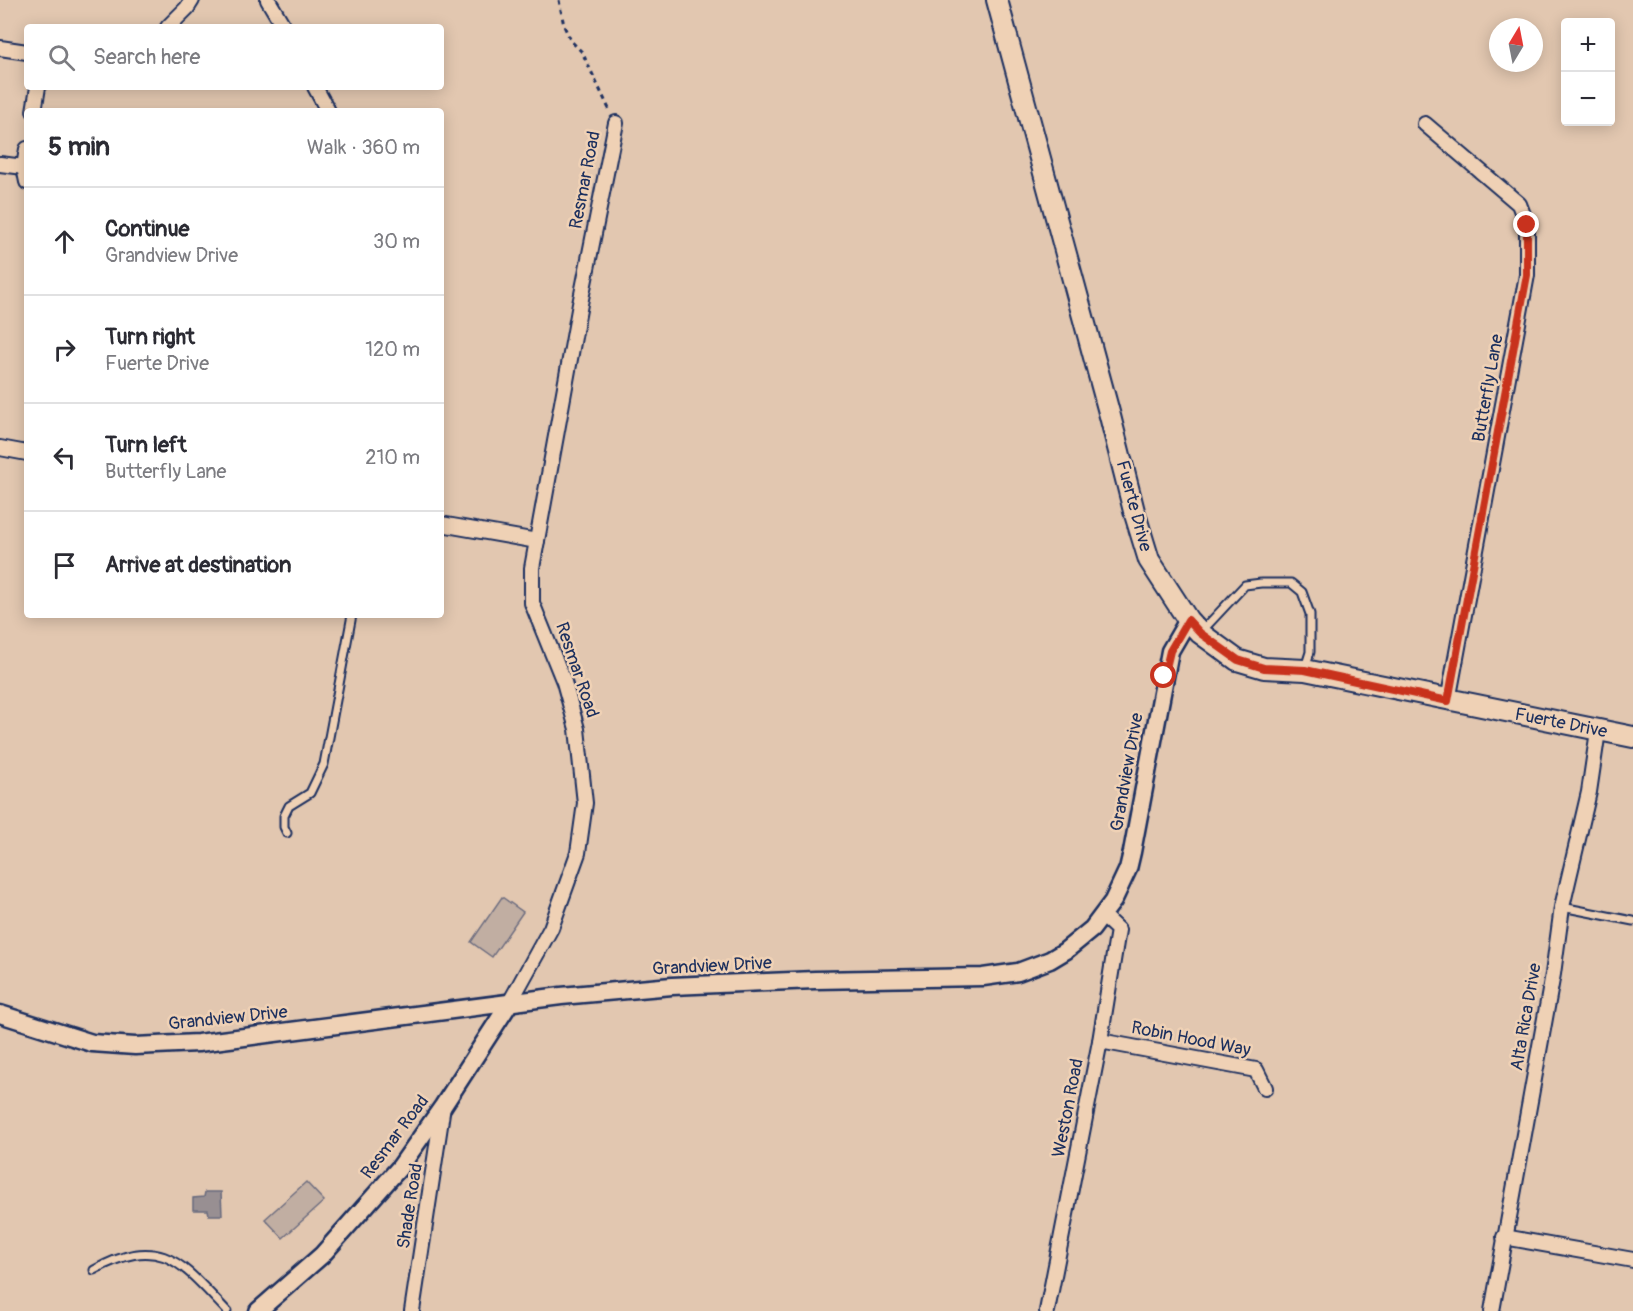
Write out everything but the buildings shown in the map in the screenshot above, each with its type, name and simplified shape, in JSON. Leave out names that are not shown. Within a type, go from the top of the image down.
[{"type":"main road","name":"Fuerte Drive","points":[[998,0],[1143,541],[1149,560],[1194,626],[1238,660],[1264,668],[1305,670],[1633,737]]},
{"type":"street","points":[[171,24],[192,0]]},
{"type":"street","points":[[268,0],[282,24]]},
{"type":"street","points":[[0,48],[24,52]]},
{"type":"street","points":[[34,108],[38,90]]},
{"type":"street","points":[[317,90],[326,108]]},
{"type":"street","name":"Resmar Road","points":[[258,1311],[322,1255],[400,1167],[443,1106],[509,1004],[551,928],[578,853],[585,803],[577,729],[564,682],[532,603],[532,568],[552,451],[616,123]]},
{"type":"street","name":"Butterfly Lane","points":[[1425,124],[1519,204],[1527,225],[1527,275],[1448,701]]},
{"type":"street","points":[[0,164],[24,166]]},
{"type":"street","points":[[0,448],[24,452]]},
{"type":"street","points":[[444,525],[537,541]]},
{"type":"street","name":"Grandview Drive","points":[[0,1014],[92,1043],[135,1046],[198,1043],[561,996],[672,986],[1000,976],[1018,972],[1050,960],[1079,941],[1103,916],[1113,901],[1128,869],[1142,806],[1170,651],[1194,626]]},
{"type":"street","name":"Alta Rica Drive","points":[[1492,1311],[1551,984],[1562,908],[1589,792],[1598,731]]},
{"type":"street","name":"Weston Road","points":[[1047,1311],[1100,1041],[1118,930],[1103,916]]},
{"type":"street","name":"Robin Hood Way","points":[[1100,1041],[1256,1070],[1265,1088]]},
{"type":"street","name":"Shade Road","points":[[412,1311],[443,1106]]},
{"type":"street","points":[[1504,1237],[1633,1260]]},
{"type":"lane","points":[[1194,626],[1245,585],[1291,584],[1302,592],[1310,614],[1310,652],[1305,670]]},
{"type":"lane","points":[[287,833],[284,827],[284,816],[289,806],[310,793],[324,764],[351,618]]},
{"type":"lane","points":[[1562,908],[1633,921]]},
{"type":"lane","points":[[94,1270],[110,1261],[130,1255],[145,1252],[165,1255],[188,1269],[227,1311]]},
{"type":"path","points":[[559,0],[564,26],[571,41],[582,52],[616,123]]},
{"type":"shaded area","points":[[502,897],[523,912],[492,957],[471,942]]},
{"type":"shaded area","points":[[306,1182],[324,1201],[283,1238],[265,1219]]},
{"type":"shaded area","points":[[205,1192],[221,1192],[222,1215],[209,1215],[208,1210],[193,1210],[193,1198],[204,1197]]},
{"type":"route","points":[[1164,676],[1170,651],[1188,620],[1200,633],[1238,660],[1264,668],[1305,670],[1448,701],[1527,275],[1527,225]]}]
